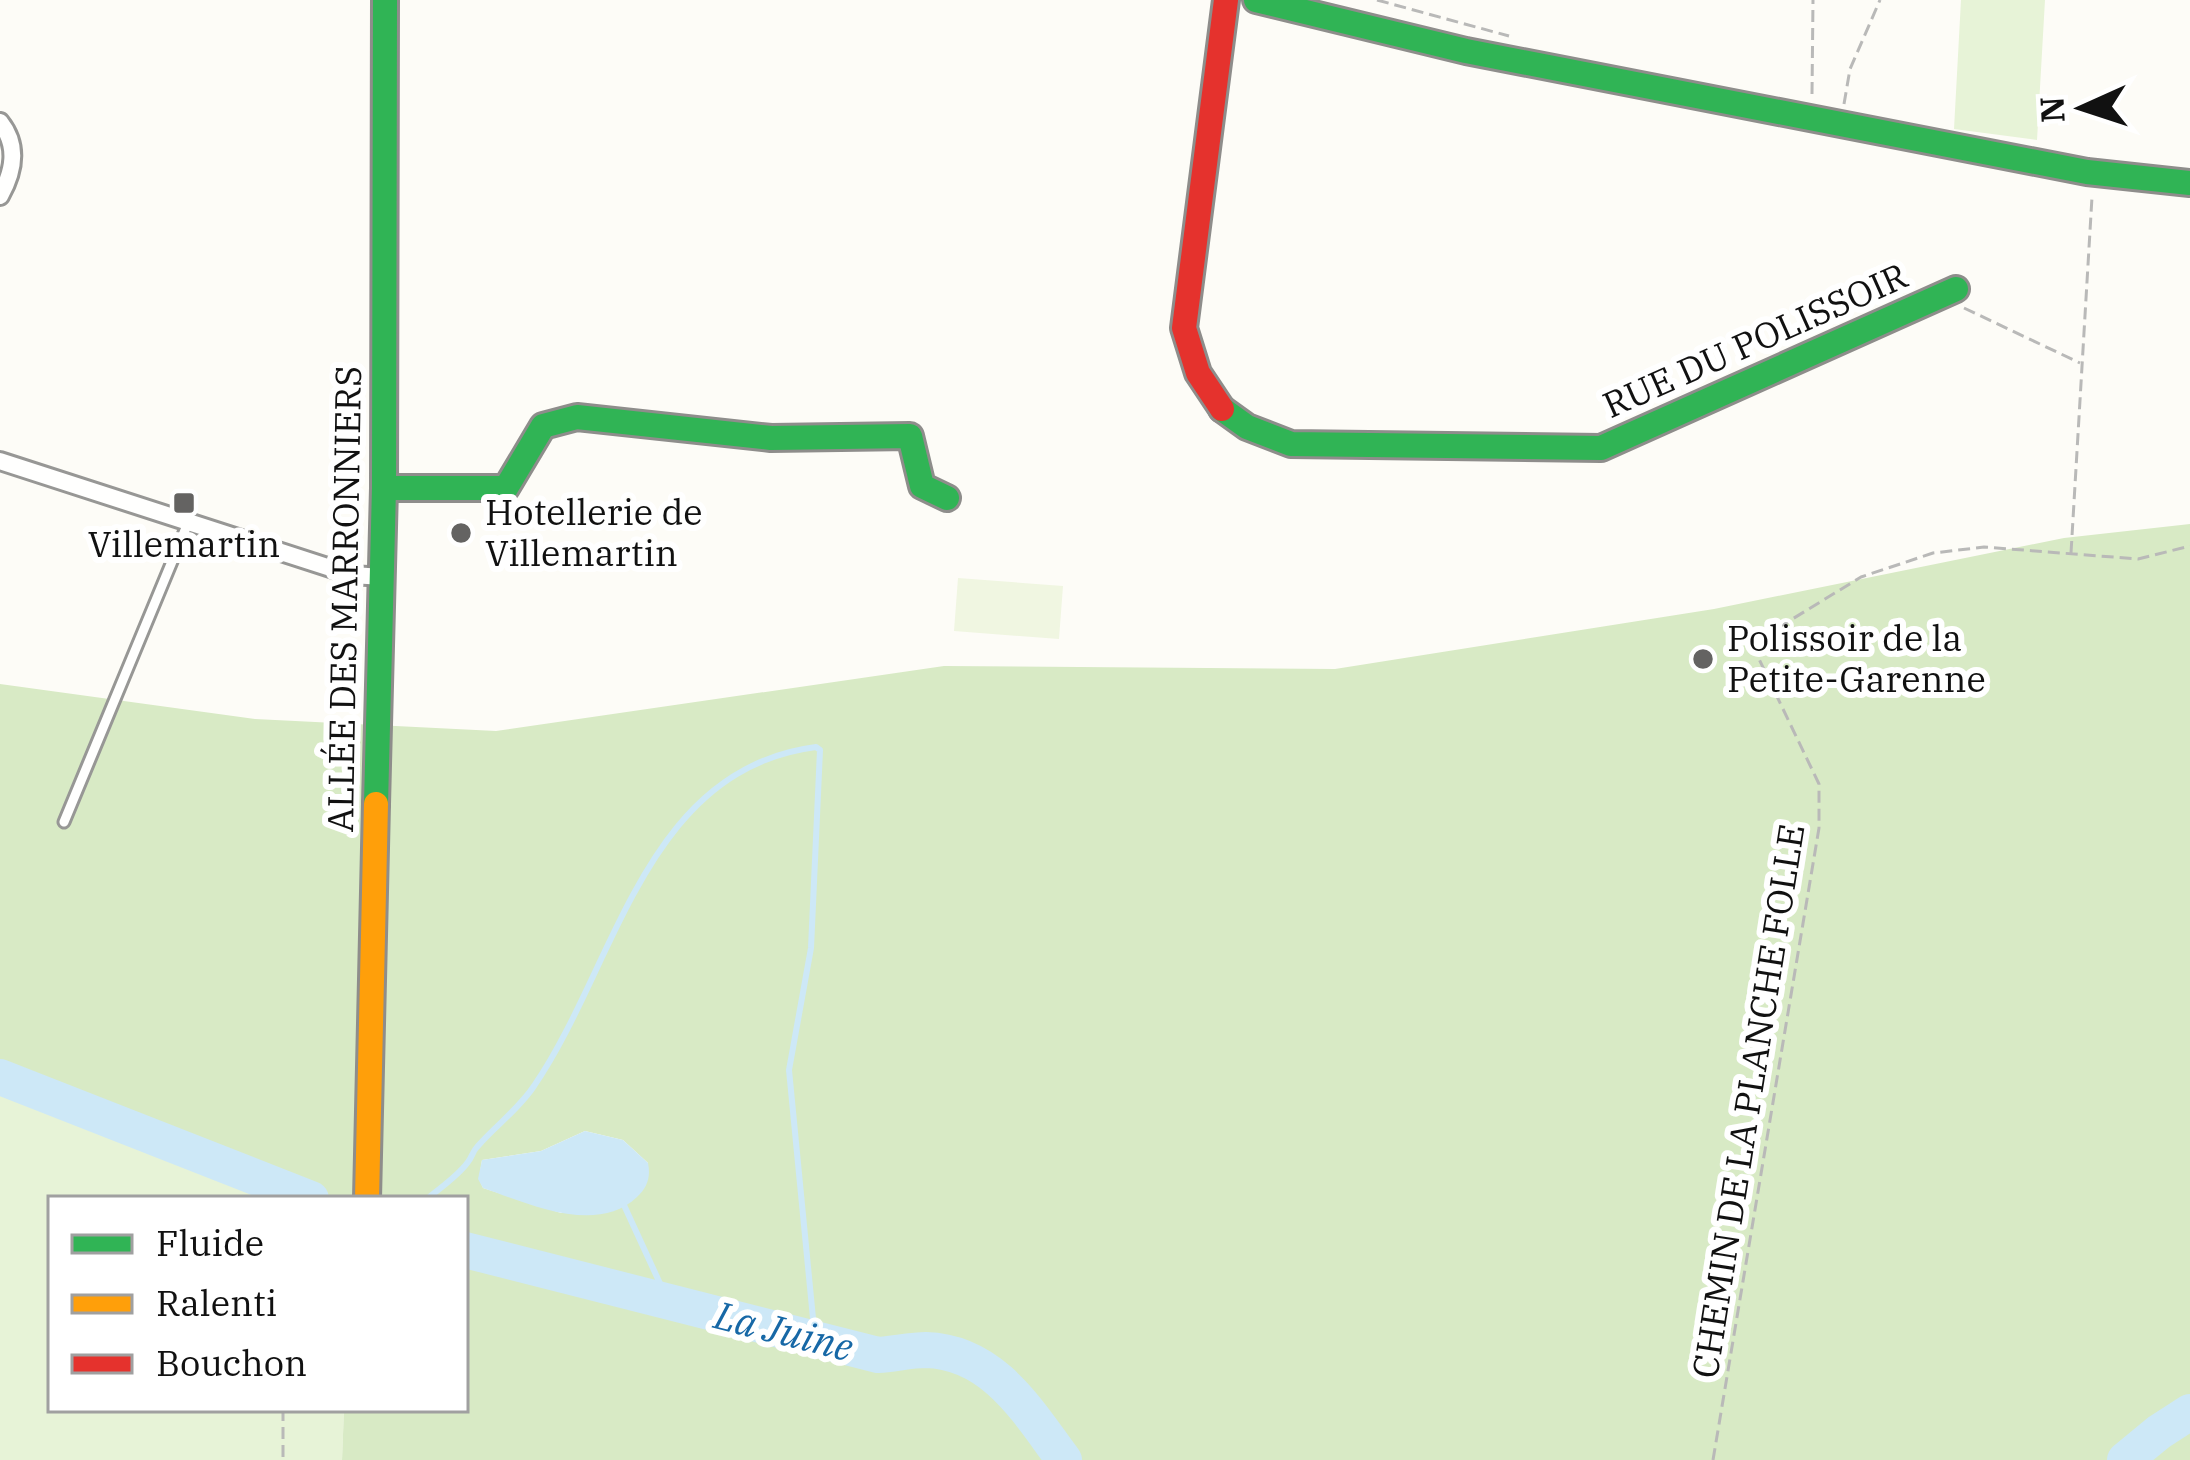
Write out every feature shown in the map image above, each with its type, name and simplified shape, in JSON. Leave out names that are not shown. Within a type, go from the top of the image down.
[{"type":"street","name":"ALLÉE DES MARRONNIERS","points":[[367,1196],[383,577],[385,0]]},
{"type":"street","name":"RUE DU POLISSOIR","points":[[1226,0],[1184,328],[1206,392],[1227,416],[1250,432],[1291,444],[1601,448],[1948,293]]},
{"type":"street","points":[[1256,0],[1466,51],[2094,172],[2190,183]]},
{"type":"street","points":[[0,122],[14,154],[11,177],[0,196]]},
{"type":"street","points":[[384,488],[506,488],[543,426],[577,417],[771,438],[910,436],[922,486],[946,498]]},
{"type":"street","points":[[0,461],[352,575],[383,577]]},
{"type":"lane","points":[[64,822],[188,523]]},
{"type":"path","points":[[1812,102],[1814,0]]},
{"type":"path","points":[[1840,123],[1850,68],[1880,0]]},
{"type":"path","points":[[2070,555],[2094,172]]},
{"type":"path","points":[[1948,293],[2082,364]]},
{"type":"path","name":"CHEMIN DE LA PLANCHE FOLLE","points":[[1713,1460],[1820,828],[1819,784],[1759,659],[1763,637],[1861,577],[1933,553],[1984,547],[2138,559],[2190,547]]},
{"type":"path","points":[[283,1412],[283,1460]]},
{"type":"green space","points":[[1961,0],[2045,0],[2037,140],[1954,129]]},
{"type":"green space","points":[[2190,524],[2190,1460],[342,1460],[344,1412],[468,1412],[468,1196],[306,1196],[0,1080],[0,684],[255,719],[496,731],[944,666],[1335,669],[1714,609],[2064,538]],"holes":[[[585,1131],[623,1140],[648,1163],[601,1213],[561,1213],[483,1188],[479,1179],[482,1160],[541,1151]]]},
{"type":"green space","points":[[958,578],[1063,586],[1059,639],[954,631]]},
{"type":"green space","points":[[0,1080],[306,1196],[48,1196],[48,1412],[344,1412],[342,1460],[0,1460]]},
{"type":"water","points":[[585,1131],[623,1140],[648,1163],[643,1190],[620,1208],[602,1214],[561,1213],[483,1188],[478,1179],[482,1160],[541,1151]]},
{"type":"waterway","points":[[431,1196],[459,1172],[534,1086],[563,1038],[641,880],[673,833],[711,793],[758,763],[816,747],[820,750],[811,948],[789,1070],[815,1339]]},
{"type":"waterway","name":"La Juine","points":[[0,1077],[303,1196]]},
{"type":"waterway","points":[[623,1203],[669,1303]]},
{"type":"waterway","name":"La Juine","points":[[468,1251],[878,1355],[926,1350],[950,1353],[971,1361],[1007,1388],[1064,1460]]},
{"type":"waterway","name":"La Juine","points":[[2125,1460],[2190,1412]]},
{"type":"traffic: fast","points":[[376,804],[384,488],[385,0]]},
{"type":"traffic: fast","points":[[1256,0],[1466,51],[2087,172],[2190,183]]},
{"type":"traffic: fast","points":[[1222,409],[1247,427],[1291,444],[1601,448],[1956,289]]},
{"type":"traffic: fast","points":[[384,488],[506,488],[543,426],[577,417],[771,438],[910,436],[922,486],[947,498]]},
{"type":"traffic: slow","points":[[367,1196],[376,804]]},
{"type":"traffic: jam","points":[[1222,409],[1198,373],[1184,328],[1226,0]]},
{"type":"place","name":"Villemartin","points":[[184,503]]},
{"type":"place","name":"Hotellerie de Villemartin","points":[[461,533]]},
{"type":"place","name":"Polissoir de la Petite-Garenne","points":[[1703,659]]}]
